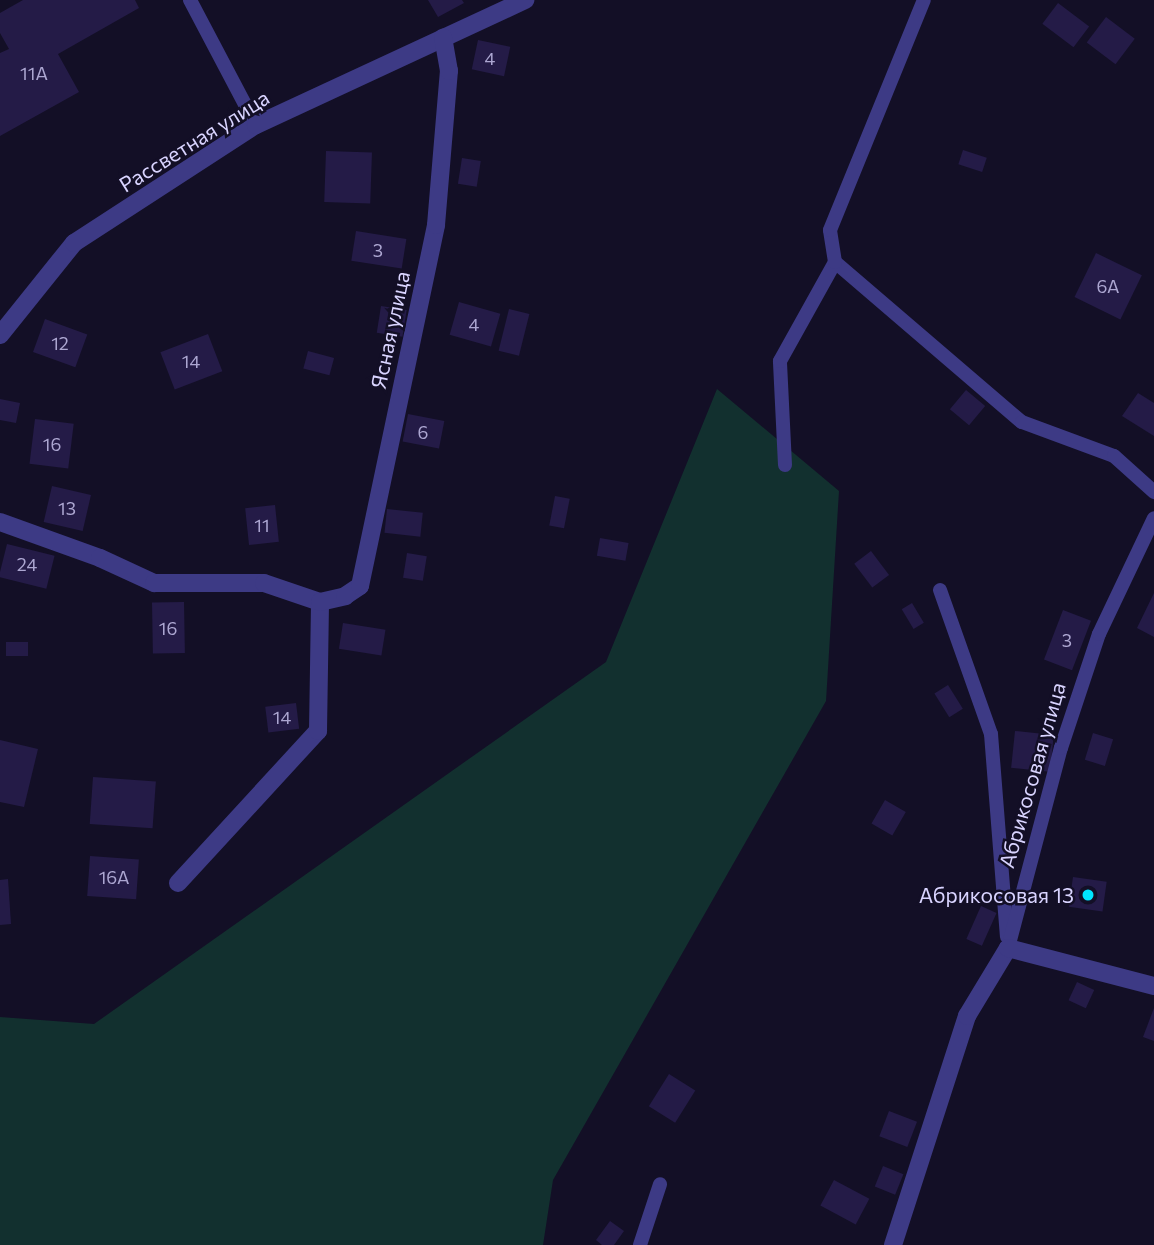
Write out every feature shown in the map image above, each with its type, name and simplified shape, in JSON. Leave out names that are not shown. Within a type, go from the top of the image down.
[{"type":"street","name":"Рассветная улица","points":[[0,335],[74,243],[256,125],[525,0]]},
{"type":"street","name":"Ясная улица","points":[[320,602],[345,596],[360,586],[436,225],[449,71],[443,38]]},
{"type":"street","points":[[0,522],[100,558],[154,583],[264,583],[320,602],[318,731],[178,883]]},
{"type":"street","points":[[1008,948],[1154,986]]},
{"type":"street","name":"Абрикосовая улица","points":[[893,1245],[967,1016],[1008,948]]},
{"type":"lane","points":[[190,0],[256,125]]},
{"type":"lane","points":[[785,465],[780,361],[835,262],[830,230],[924,0]]},
{"type":"lane","points":[[835,262],[1022,422],[1114,456],[1154,492]]},
{"type":"lane","name":"Абрикосовая улица","points":[[1008,948],[1061,748],[1095,646],[1151,536],[1154,518]]},
{"type":"lane","points":[[940,590],[991,734],[1008,948]]},
{"type":"lane","points":[[640,1245],[660,1184]]},
{"type":"green space","points":[[717,389],[839,491],[826,701],[553,1180],[543,1245],[0,1245],[0,1017],[94,1024],[606,662]]},
{"type":"building","points":[[23,0],[135,0],[139,8],[58,54],[79,92],[0,136],[0,53],[9,49],[0,33],[0,13]]},
{"type":"building","points":[[428,0],[462,0],[464,3],[438,17]]},
{"type":"building","points":[[1058,3],[1089,26],[1073,47],[1042,24]]},
{"type":"building","points":[[1106,17],[1135,39],[1115,64],[1087,43]]},
{"type":"building","points":[[478,40],[510,47],[504,76],[472,69]]},
{"type":"building","points":[[963,150],[987,158],[982,172],[958,164]]},
{"type":"building","points":[[326,151],[372,153],[370,204],[324,202]]},
{"type":"building","points":[[462,158],[481,161],[477,187],[458,184]]},
{"type":"building","points":[[356,231],[406,239],[402,269],[351,261]]},
{"type":"building","points":[[1096,253],[1142,275],[1120,319],[1075,297]]},
{"type":"building","points":[[459,302],[500,314],[491,347],[450,335]]},
{"type":"building","points":[[381,306],[407,310],[402,337],[377,333]]},
{"type":"building","points":[[509,309],[529,314],[519,356],[499,351]]},
{"type":"building","points":[[45,319],[87,334],[75,367],[33,352]]},
{"type":"building","points":[[208,334],[222,371],[175,390],[160,352]]},
{"type":"building","points":[[308,351],[334,358],[329,375],[303,368]]},
{"type":"building","points":[[966,390],[985,406],[969,425],[950,409]]},
{"type":"building","points":[[1138,393],[1154,403],[1154,436],[1122,416]]},
{"type":"building","points":[[0,399],[20,403],[16,423],[0,420]]},
{"type":"building","points":[[408,414],[444,421],[439,449],[403,441]]},
{"type":"building","points":[[35,419],[74,424],[68,468],[30,464]]},
{"type":"building","points":[[52,486],[91,495],[83,531],[44,522]]},
{"type":"building","points":[[555,496],[570,499],[564,528],[549,525]]},
{"type":"building","points":[[275,505],[279,542],[249,545],[245,508]]},
{"type":"building","points":[[387,509],[423,513],[420,537],[384,533]]},
{"type":"building","points":[[600,538],[629,543],[625,561],[597,556]]},
{"type":"building","points":[[7,544],[55,556],[46,589],[0,577]]},
{"type":"building","points":[[871,551],[889,575],[872,588],[854,564]]},
{"type":"building","points":[[407,553],[427,556],[423,581],[403,578]]},
{"type":"building","points":[[1154,593],[1154,637],[1137,628]]},
{"type":"building","points":[[184,602],[185,653],[153,654],[152,603]]},
{"type":"building","points":[[912,603],[924,623],[914,629],[902,609]]},
{"type":"building","points":[[1063,610],[1091,621],[1072,670],[1044,659]]},
{"type":"building","points":[[343,623],[385,630],[381,655],[339,649]]},
{"type":"building","points":[[6,642],[28,642],[28,656],[6,656]]},
{"type":"building","points":[[948,685],[963,709],[949,717],[934,693]]},
{"type":"building","points":[[296,703],[299,729],[268,733],[265,707]]},
{"type":"building","points":[[1015,731],[1054,735],[1050,772],[1011,768]]},
{"type":"building","points":[[1093,733],[1113,739],[1105,766],[1085,760]]},
{"type":"building","points":[[0,740],[38,749],[24,807],[0,802]]},
{"type":"building","points":[[93,777],[156,781],[153,828],[90,824]]},
{"type":"building","points":[[885,800],[906,812],[892,835],[872,823]]},
{"type":"building","points":[[90,856],[139,859],[136,899],[87,896]]},
{"type":"building","name":"Абрикосовая 13","points":[[1073,877],[1107,882],[1102,911],[1069,907]]},
{"type":"building","points":[[8,879],[11,924],[0,925],[0,880]]},
{"type":"building","points":[[981,906],[997,913],[982,946],[966,939]]},
{"type":"building","points":[[1077,982],[1094,990],[1086,1008],[1069,1000]]},
{"type":"building","points":[[1154,1008],[1154,1041],[1143,1037]]},
{"type":"building","points":[[669,1074],[695,1090],[675,1123],[649,1106]]},
{"type":"building","points":[[889,1111],[917,1122],[907,1147],[879,1136]]},
{"type":"building","points":[[883,1166],[903,1174],[895,1195],[875,1186]]},
{"type":"building","points":[[834,1180],[869,1199],[856,1224],[820,1206]]},
{"type":"building","points":[[610,1221],[624,1231],[614,1245],[602,1245],[596,1240]]},
{"type":"place","name":"Абрикосовая 13","points":[[1088,895]]}]
